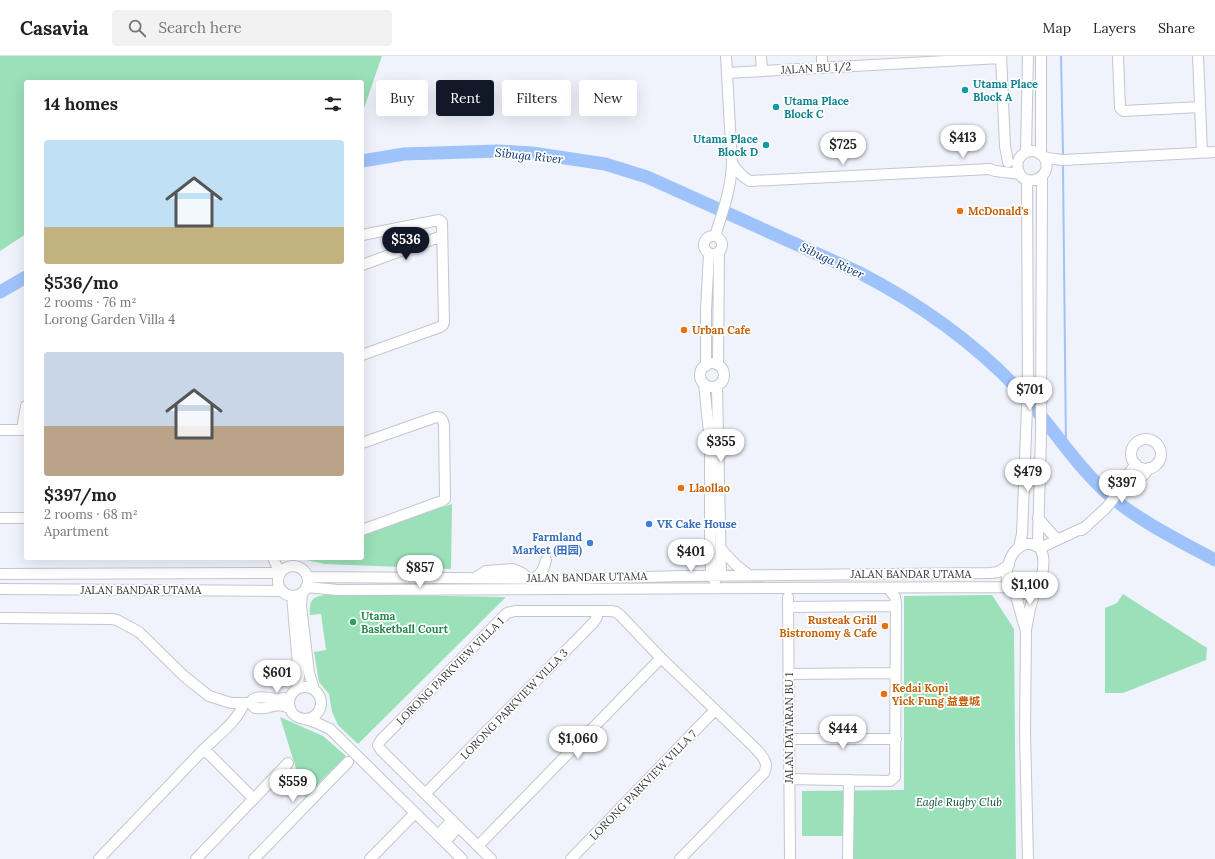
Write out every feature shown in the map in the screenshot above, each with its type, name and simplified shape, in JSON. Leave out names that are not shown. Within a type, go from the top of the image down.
[{"type":"street","points":[[715,236],[729,192],[732,163],[726,56]]},
{"type":"street","points":[[761,56],[762,71]]},
{"type":"street","points":[[822,56],[822,68]]},
{"type":"street","points":[[1026,152],[1028,56]]},
{"type":"street","points":[[1041,56],[1042,156]]},
{"type":"street","points":[[1118,56],[1120,108],[1123,111],[1200,107]]},
{"type":"street","points":[[1198,56],[1202,152]]},
{"type":"street","points":[[990,168],[996,164],[1013,161],[1026,152],[1034,151],[1046,160],[1044,172],[1041,435],[1038,518],[1038,540],[1044,560],[1040,582],[1032,592],[1028,593],[1017,592],[1008,583],[1007,578],[1012,556],[1019,547],[1022,534],[1028,382],[1023,177],[1017,165],[1013,161],[1004,146],[1001,57]]},
{"type":"street","name":"JALAN BU 1/2","points":[[727,73],[822,68],[884,60],[1001,57]]},
{"type":"street","points":[[1042,156],[1063,160],[1215,152]]},
{"type":"street","points":[[729,192],[747,179],[990,168],[1035,180],[1044,172],[1063,160]]},
{"type":"street","points":[[732,163],[737,171],[747,179]]},
{"type":"street","points":[[364,235],[439,220],[442,222],[443,325],[364,354]]},
{"type":"street","points":[[364,264],[442,236]]},
{"type":"street","points":[[718,365],[719,252],[722,244],[720,239],[715,236],[708,237],[704,241],[704,248],[709,253],[714,254],[719,252]]},
{"type":"street","points":[[706,366],[706,310],[709,253]]},
{"type":"street","points":[[704,384],[710,387],[717,386],[724,378],[723,370],[718,365],[712,363],[706,366],[701,374],[701,380],[704,384],[710,442],[710,554],[716,577],[722,584],[745,583],[758,588]]},
{"type":"street","points":[[716,577],[721,549],[717,386]]},
{"type":"street","points":[[364,442],[436,416],[443,420],[445,499],[364,529]]},
{"type":"street","points":[[0,430],[24,430],[24,417]]},
{"type":"street","points":[[1142,440],[1151,440],[1156,442],[1159,446],[1161,455],[1160,460],[1153,467],[1149,468],[1142,468],[1136,464],[1132,455],[1134,446],[1142,440]]},
{"type":"street","points":[[1041,550],[1080,532],[1087,526],[1106,508],[1124,485],[1129,473],[1136,464]]},
{"type":"street","points":[[1124,485],[1144,475],[1149,468]]},
{"type":"street","points":[[0,518],[24,518]]},
{"type":"street","points":[[1038,518],[1058,539]]},
{"type":"street","points":[[1041,550],[1058,539],[1087,526]]},
{"type":"street","points":[[1019,547],[1025,544],[1031,544],[1041,550]]},
{"type":"street","points":[[721,549],[736,565],[749,575]]},
{"type":"street","points":[[684,576],[698,570],[706,562],[710,554]]},
{"type":"street","points":[[274,560],[280,574]]},
{"type":"street","points":[[531,578],[539,576],[543,570],[546,560]]},
{"type":"street","points":[[281,591],[278,582],[280,574],[286,568],[287,562],[298,567],[305,573],[305,586],[301,606],[309,673],[314,689]]},
{"type":"street","name":"JALAN BANDAR UTAMA","points":[[0,589],[281,591],[292,596],[305,586],[475,578],[991,574],[998,572],[1009,565]]},
{"type":"street","name":"JALAN BANDAR UTAMA","points":[[0,574],[280,574]]},
{"type":"street","points":[[305,586],[338,590],[565,590],[675,588],[688,584],[701,584],[716,577]]},
{"type":"street","points":[[552,578],[565,590]]},
{"type":"street","name":"JALAN BANDAR UTAMA","points":[[675,588],[1012,588]]},
{"type":"street","points":[[778,588],[788,602]]},
{"type":"street","points":[[788,602],[792,591],[798,588]]},
{"type":"street","points":[[789,779],[890,781],[895,777],[895,597],[888,588]]},
{"type":"street","points":[[1012,588],[1026,630]]},
{"type":"street","points":[[1028,859],[1025,733],[1026,630],[1030,608],[1036,588]]},
{"type":"street","points":[[292,596],[299,676],[289,700],[289,708],[292,713],[296,717],[306,719],[330,729],[462,859]]},
{"type":"street","points":[[788,602],[895,606]]},
{"type":"street","name":"JALAN DATARAN BU 1","points":[[788,602],[790,859]]},
{"type":"street","name":"LORONG PARKVIEW VILLA 1","points":[[491,859],[381,750],[378,745],[381,740],[507,613],[515,611],[611,611],[620,615],[661,658],[766,761],[764,773],[680,859]]},
{"type":"street","name":"LORONG PARKVIEW VILLA 3","points":[[425,794],[594,622],[597,618],[596,611]]},
{"type":"street","points":[[0,618],[105,618],[116,620],[139,632],[185,677],[209,696],[231,703],[247,703],[255,708],[267,708],[272,702],[306,686],[314,689],[321,698],[323,713],[330,729]]},
{"type":"street","points":[[478,846],[661,658]]},
{"type":"street","points":[[788,674],[895,673]]},
{"type":"street","points":[[272,702],[289,708]]},
{"type":"street","points":[[99,859],[204,749],[237,717],[247,703]]},
{"type":"street","points":[[306,719],[315,716],[321,708],[321,703]]},
{"type":"street","name":"LORONG PARKVIEW VILLA 7","points":[[571,859],[715,710]]},
{"type":"street","points":[[789,739],[896,739]]},
{"type":"street","points":[[204,749],[254,799]]},
{"type":"street","points":[[254,859],[348,762]]},
{"type":"street","points":[[196,859],[288,763]]},
{"type":"street","points":[[848,780],[848,859]]},
{"type":"street","points":[[370,859],[415,813]]},
{"type":"street","points":[[441,838],[455,824]]},
{"type":"green space","points":[[0,56],[382,56],[364,108],[364,80],[24,80],[24,235],[0,251]]},
{"type":"green space","points":[[452,504],[451,569],[325,564],[306,560],[364,560],[364,534]]},
{"type":"green space","points":[[329,594],[506,597],[358,744],[338,725],[332,712],[329,694],[319,682],[314,652],[326,650],[321,614],[310,615],[310,605],[316,597]]},
{"type":"green space","points":[[1123,594],[1207,648],[1206,660],[1123,693],[1105,693],[1105,608],[1117,603]]},
{"type":"green space","name":"Eagle Rugby Club","points":[[992,595],[1014,629],[1016,859],[843,859],[843,836],[802,836],[802,791],[904,790],[904,596]]},
{"type":"green space","points":[[280,717],[323,736],[346,756],[305,797]]},
{"type":"waterway","points":[[1061,56],[1063,154]]},
{"type":"waterway","name":"Sibuga River","points":[[364,161],[404,154],[499,151],[532,153],[605,164],[647,177],[860,273],[924,310],[982,355],[1030,402],[1073,457],[1109,495],[1146,522],[1215,560]]},
{"type":"waterway","points":[[1063,167],[1066,447]]},
{"type":"waterway","name":"Sibuga River","points":[[0,292],[24,278]]},
{"type":"place","name":"Utama Place Block A","points":[[965,90]]},
{"type":"place","name":"Utama Place Block C","points":[[776,107]]},
{"type":"place","name":"Utama Place Block D","points":[[766,145]]},
{"type":"place","name":"McDonald's","points":[[960,211]]},
{"type":"place","name":"Urban Cafe","points":[[684,330]]},
{"type":"place","name":"Llaollao","points":[[681,488]]},
{"type":"place","name":"VK Cake House","points":[[649,524]]},
{"type":"place","name":"Farmland Market (田园)","points":[[590,543]]},
{"type":"place","name":"Utama Basketball Court","points":[[353,622]]},
{"type":"place","name":"Rusteak Grill Bistronomy & Cafe","points":[[885,626]]},
{"type":"place","name":"Kedai Kopi Yick Fung 益豊城","points":[[884,694]]}]
